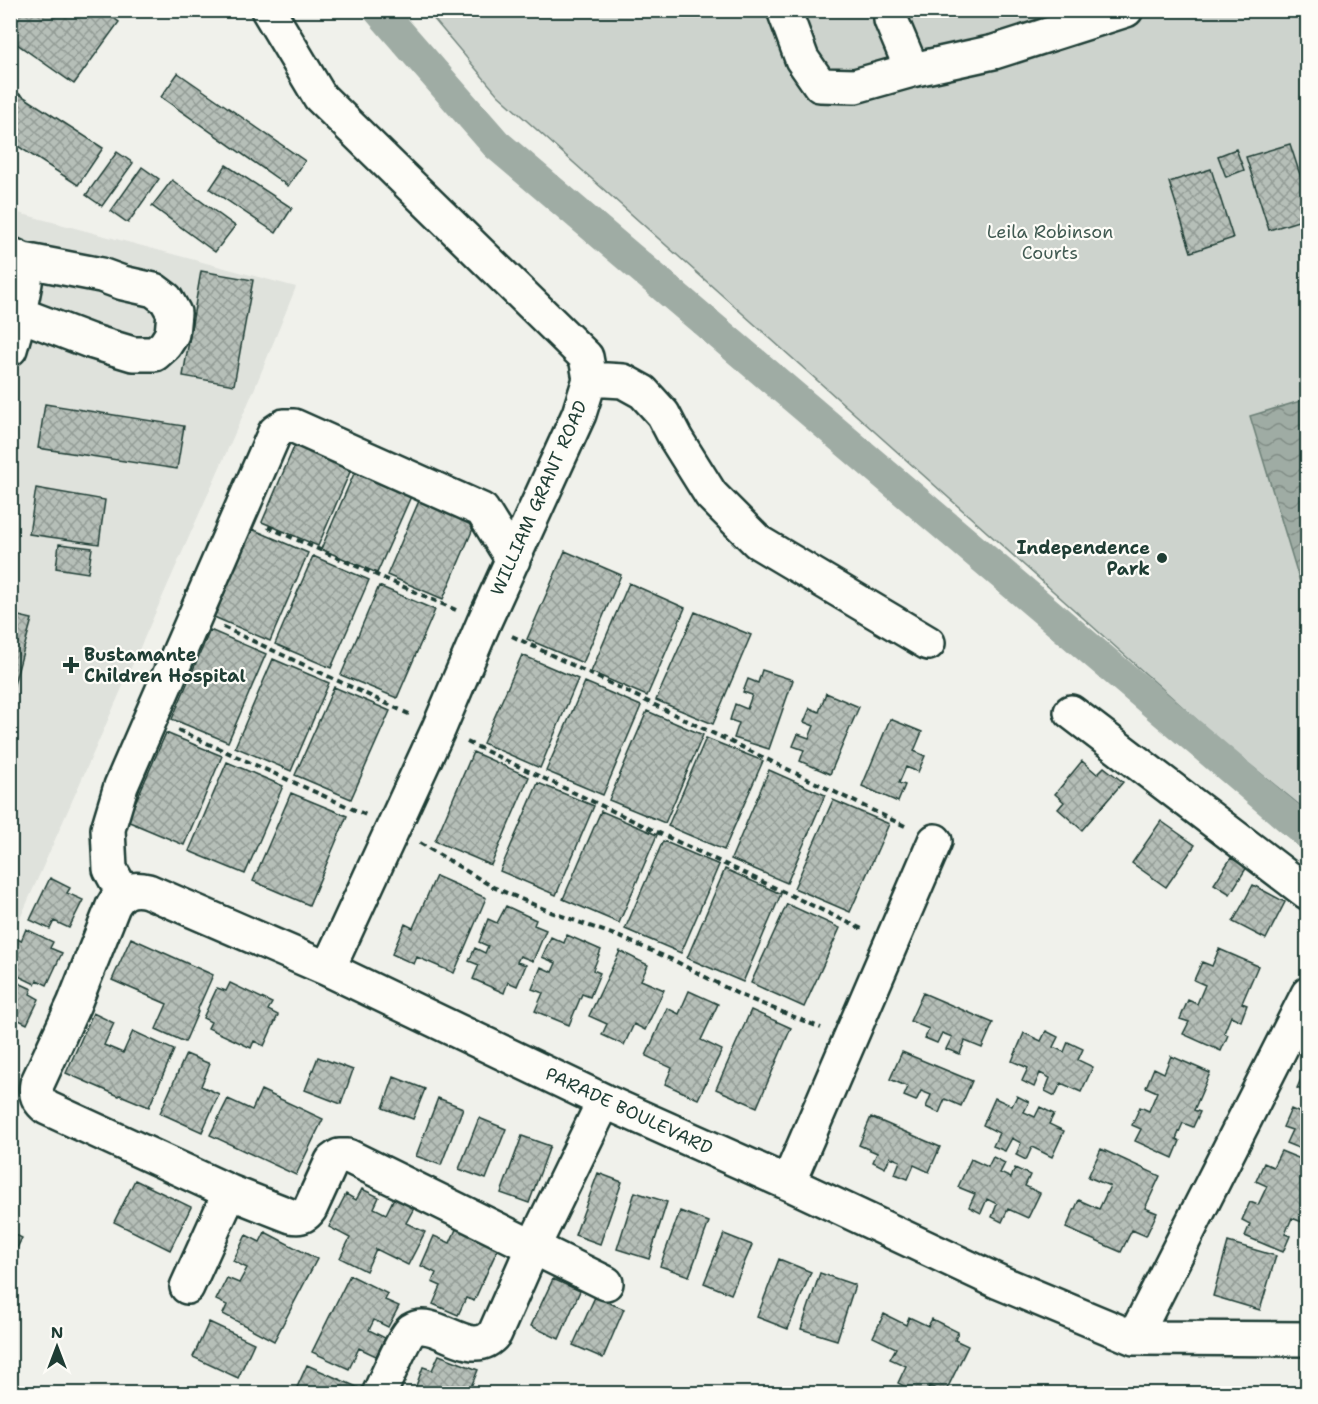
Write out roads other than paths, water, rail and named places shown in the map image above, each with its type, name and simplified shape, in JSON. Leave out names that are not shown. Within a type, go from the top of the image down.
[{"type":"street","name":"WILLIAM GRANT ROAD","points":[[267,10],[320,97],[586,357],[590,379],[579,414],[484,622],[439,728],[328,969]]},
{"type":"street","points":[[784,10],[802,59],[820,85],[855,86],[912,70],[994,52],[1125,10]]},
{"type":"street","points":[[891,10],[891,20],[912,70]]},
{"type":"street","points":[[10,349],[25,283],[17,257],[101,275],[154,290],[166,299],[174,313],[172,334],[155,354],[133,354],[90,341],[19,314]]},
{"type":"street","points":[[590,379],[623,381],[643,392],[663,414],[711,495],[758,542],[928,643]]},
{"type":"street","points":[[513,560],[482,510],[294,426],[284,426],[275,432],[121,786],[108,829],[110,869],[123,893],[113,906],[74,1004],[37,1084],[37,1095],[47,1108],[230,1192],[296,1217],[307,1213],[332,1161],[344,1155],[606,1283]]},
{"type":"street","points":[[1071,712],[1308,893]]},
{"type":"street","points":[[788,1184],[935,841]]},
{"type":"street","name":"PARADE BOULEVARD","points":[[123,893],[132,889],[148,891],[328,969],[604,1101],[999,1282],[1134,1338]]},
{"type":"street","points":[[1308,994],[1134,1338],[1308,1339]]},
{"type":"street","points":[[380,1394],[405,1339],[412,1330],[423,1327],[473,1343],[486,1342],[495,1333],[533,1247],[604,1101]]},
{"type":"street","points":[[187,1287],[230,1192]]},
{"type":"water","points":[[1308,399],[1307,605],[1250,416]]},
{"type":"waterway","points":[[379,10],[496,144],[1308,834]]},
{"type":"place","name":"Independence Park","points":[[1162,558]]},
{"type":"place","name":"Bustamante Children Hospital","points":[[71,665]]},
{"type":"park label","name":"Leila Robinson Courts","points":[[1050,242]]}]
